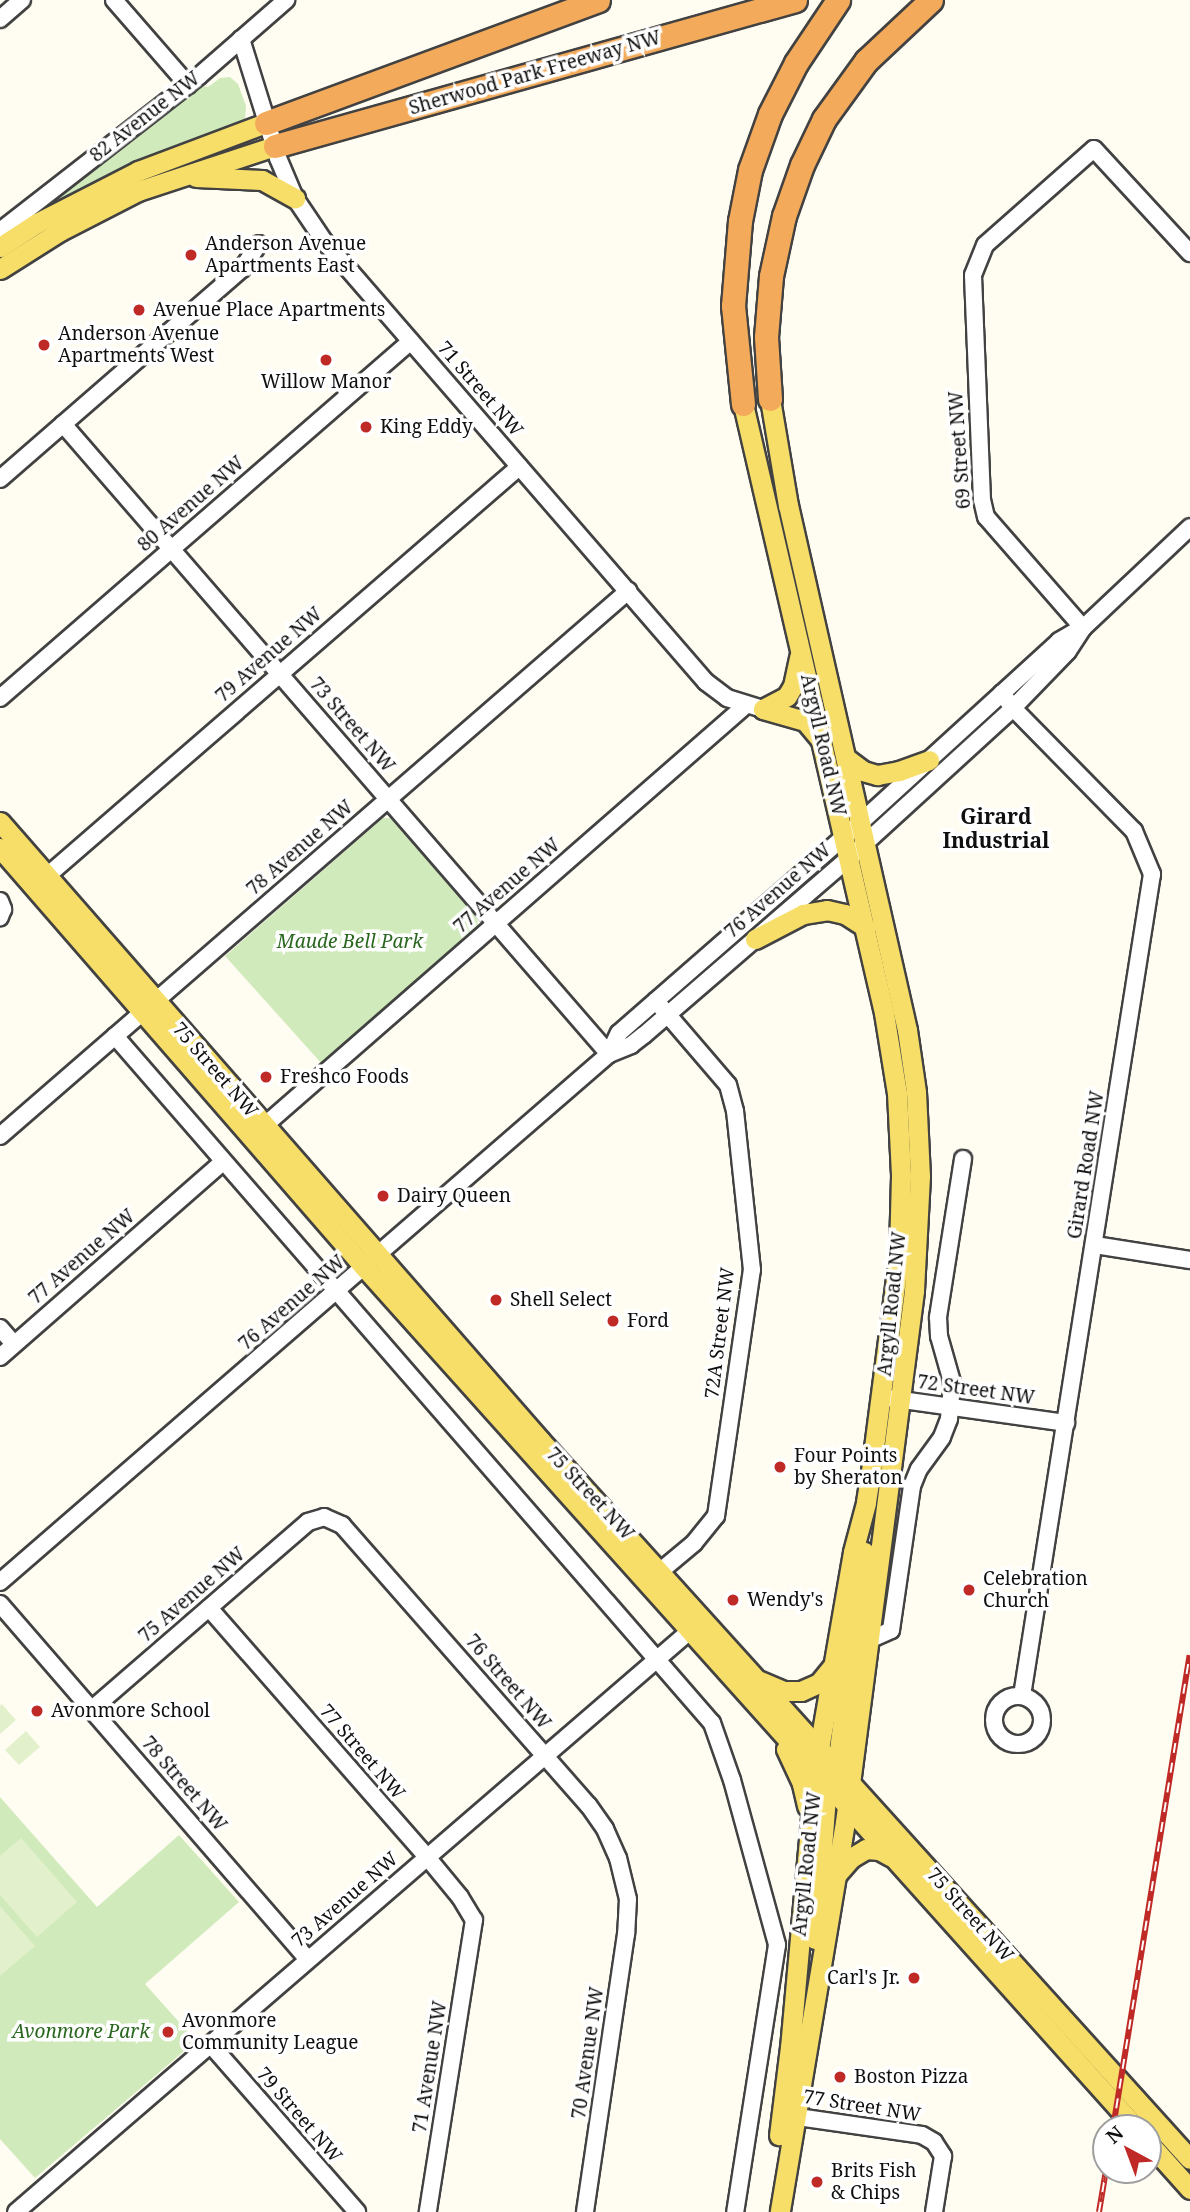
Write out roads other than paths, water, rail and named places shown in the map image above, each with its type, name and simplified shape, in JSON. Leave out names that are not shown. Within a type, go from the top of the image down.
[{"type":"highway","name":"Sherwood Park Freeway NW","points":[[266,122],[598,0]]},
{"type":"highway","name":"Sherwood Park Freeway NW","points":[[275,146],[795,0]]},
{"type":"highway","points":[[743,404],[733,306],[740,221],[750,170],[770,114],[790,73],[838,0]]},
{"type":"highway","points":[[770,399],[766,337],[771,276],[784,216],[802,164],[824,119],[866,61],[931,0]]},
{"type":"main road","name":"82 Avenue NW","points":[[0,247],[37,223],[138,171],[266,122]]},
{"type":"main road","points":[[0,269],[60,231],[108,205],[177,177],[275,146]]},
{"type":"main road","points":[[177,177],[262,180],[295,198]]},
{"type":"main road","name":"Argyll Road NW","points":[[770,399],[785,492],[907,1032],[918,1120],[917,1254],[890,1399],[853,1552],[819,1749],[833,1777]]},
{"type":"main road","name":"Argyll Road NW","points":[[743,404],[823,741],[892,1057],[901,1176],[890,1399],[869,1640],[833,1777],[810,1826],[780,2212]]},
{"type":"main road","points":[[755,707],[783,700],[791,691],[801,650]]},
{"type":"main road","points":[[755,707],[805,721],[823,741]]},
{"type":"main road","points":[[846,758],[863,771],[877,775],[886,775],[929,760]]},
{"type":"main road","name":"75 Street NW","points":[[0,822],[47,876],[149,1006],[372,1263],[696,1626],[776,1730],[833,1777],[1190,2159]]},
{"type":"main road","name":"75 Street NW","points":[[0,848],[264,1126],[372,1263]]},
{"type":"main road","points":[[755,939],[803,915],[827,910],[845,914],[865,927]]},
{"type":"main road","points":[[810,2026],[833,1777],[863,1571],[866,1503]]},
{"type":"main road","name":"75 Street NW","points":[[696,1626],[750,1675],[819,1749]]},
{"type":"main road","points":[[750,1675],[783,1691],[801,1691],[819,1683],[833,1665]]},
{"type":"main road","points":[[776,1730],[802,1784],[810,1826]]},
{"type":"main road","name":"75 Street NW","points":[[833,1777],[847,1808],[1123,2114]]},
{"type":"main road","name":"Argyll Road NW","points":[[767,2212],[810,2026],[847,1808]]},
{"type":"main road","points":[[837,1875],[851,1858],[866,1849],[878,1850],[893,1858]]},
{"type":"main road","points":[[1162,2158],[1190,2189]]},
{"type":"street","points":[[0,19],[22,0]]},
{"type":"street","points":[[114,0],[188,85]]},
{"type":"street","name":"82 Avenue NW","points":[[0,231],[188,85],[286,0]]},
{"type":"street","name":"71 Street NW","points":[[241,39],[266,122],[295,198],[324,241],[711,687],[727,698],[755,707]]},
{"type":"street","name":"69 Street NW","points":[[1083,628],[986,517],[982,489],[973,275],[985,245],[1094,149],[1190,253]]},
{"type":"street","points":[[0,479],[242,269],[259,244]]},
{"type":"street","name":"80 Avenue NW","points":[[0,698],[411,341]]},
{"type":"street","name":"73 Street NW","points":[[64,424],[609,1054]]},
{"type":"street","name":"79 Avenue NW","points":[[47,876],[519,467]]},
{"type":"street","name":"76 Avenue NW","points":[[0,1582],[372,1263],[609,1054],[631,1045],[669,1014],[849,858],[1013,708],[1068,651],[1083,628],[1190,527]]},
{"type":"street","name":"78 Avenue NW","points":[[0,1136],[628,591]]},
{"type":"street","name":"76 Avenue NW","points":[[609,1054],[619,1033],[861,822],[1059,641],[1083,628]]},
{"type":"street","name":"Girard Road NW","points":[[1002,693],[1013,708],[1134,831],[1152,874],[1022,1696]]},
{"type":"street","name":"77 Avenue NW","points":[[264,1126],[496,923],[755,707]]},
{"type":"street","name":"72A Street NW","points":[[654,1577],[694,1543],[716,1516],[752,1270],[732,1098],[724,1078],[656,1001]]},
{"type":"street","points":[[115,1036],[659,1658]]},
{"type":"street","points":[[869,1640],[891,1630],[912,1486],[919,1469],[947,1429],[952,1382],[939,1336],[938,1317],[963,1159]]},
{"type":"street","name":"77 Avenue NW","points":[[0,1357],[223,1161]]},
{"type":"street","points":[[1095,1245],[1190,1260]]},
{"type":"street","points":[[0,1328],[14,1344]]},
{"type":"street","name":"72 Street NW","points":[[890,1399],[1066,1423]]},
{"type":"street","name":"75 Avenue NW","points":[[91,1710],[308,1522],[324,1517]]},
{"type":"street","name":"76 Street NW","points":[[324,1517],[342,1525],[545,1756],[605,1829],[618,1857],[628,1899]]},
{"type":"street","name":"78 Street NW","points":[[0,1604],[309,1959]]},
{"type":"street","name":"77 Street NW","points":[[209,1608],[427,1857],[469,1908],[474,1928]]},
{"type":"street","name":"73 Avenue NW","points":[[16,2212],[696,1626]]},
{"type":"street","name":"Argyll Road NW","points":[[659,1658],[705,1711],[715,1729],[775,1929],[776,1952],[735,2212]]},
{"type":"street","name":"70 Avenue NW","points":[[585,2212],[626,1934],[628,1899]]},
{"type":"street","name":"71 Avenue NW","points":[[428,2212],[474,1928]]},
{"type":"street","name":"79 Street NW","points":[[211,2045],[357,2212]]},
{"type":"street","name":"77 Street NW","points":[[788,2116],[922,2136],[934,2142],[943,2156],[934,2212]]},
{"type":"railway","points":[[1115,2114],[1190,1655]]},
{"type":"railway","points":[[1099,2212],[1104,2184]]},
{"type":"place","name":"Anderson Avenue Apartments East","points":[[191,255]]},
{"type":"place","name":"Avenue Place Apartments","points":[[139,310]]},
{"type":"place","name":"Anderson Avenue Apartments West","points":[[44,345]]},
{"type":"place","name":"Willow Manor","points":[[326,360]]},
{"type":"place","name":"King Eddy","points":[[366,427]]},
{"type":"place","name":"Freshco Foods","points":[[266,1077]]},
{"type":"place","name":"Dairy Queen","points":[[383,1196]]},
{"type":"place","name":"Shell Select","points":[[496,1300]]},
{"type":"place","name":"Ford","points":[[613,1321]]},
{"type":"place","name":"Four Points by Sheraton","points":[[780,1467]]},
{"type":"place","name":"Celebration Church","points":[[969,1590]]},
{"type":"place","name":"Wendy's","points":[[733,1600]]},
{"type":"place","name":"Avonmore School","points":[[37,1711]]},
{"type":"place","name":"Carl's Jr.","points":[[914,1978]]},
{"type":"place","name":"Avonmore Community League","points":[[168,2032]]},
{"type":"place","name":"Boston Pizza","points":[[840,2077]]},
{"type":"place","name":"Brits Fish & Chips","points":[[817,2182]]},
{"type":"district","name":"Girard Industrial","points":[[996,828]]},
{"type":"park label","name":"Maude Bell Park","points":[[350,942]]},
{"type":"park label","name":"Avonmore Park","points":[[81,2032]]}]
